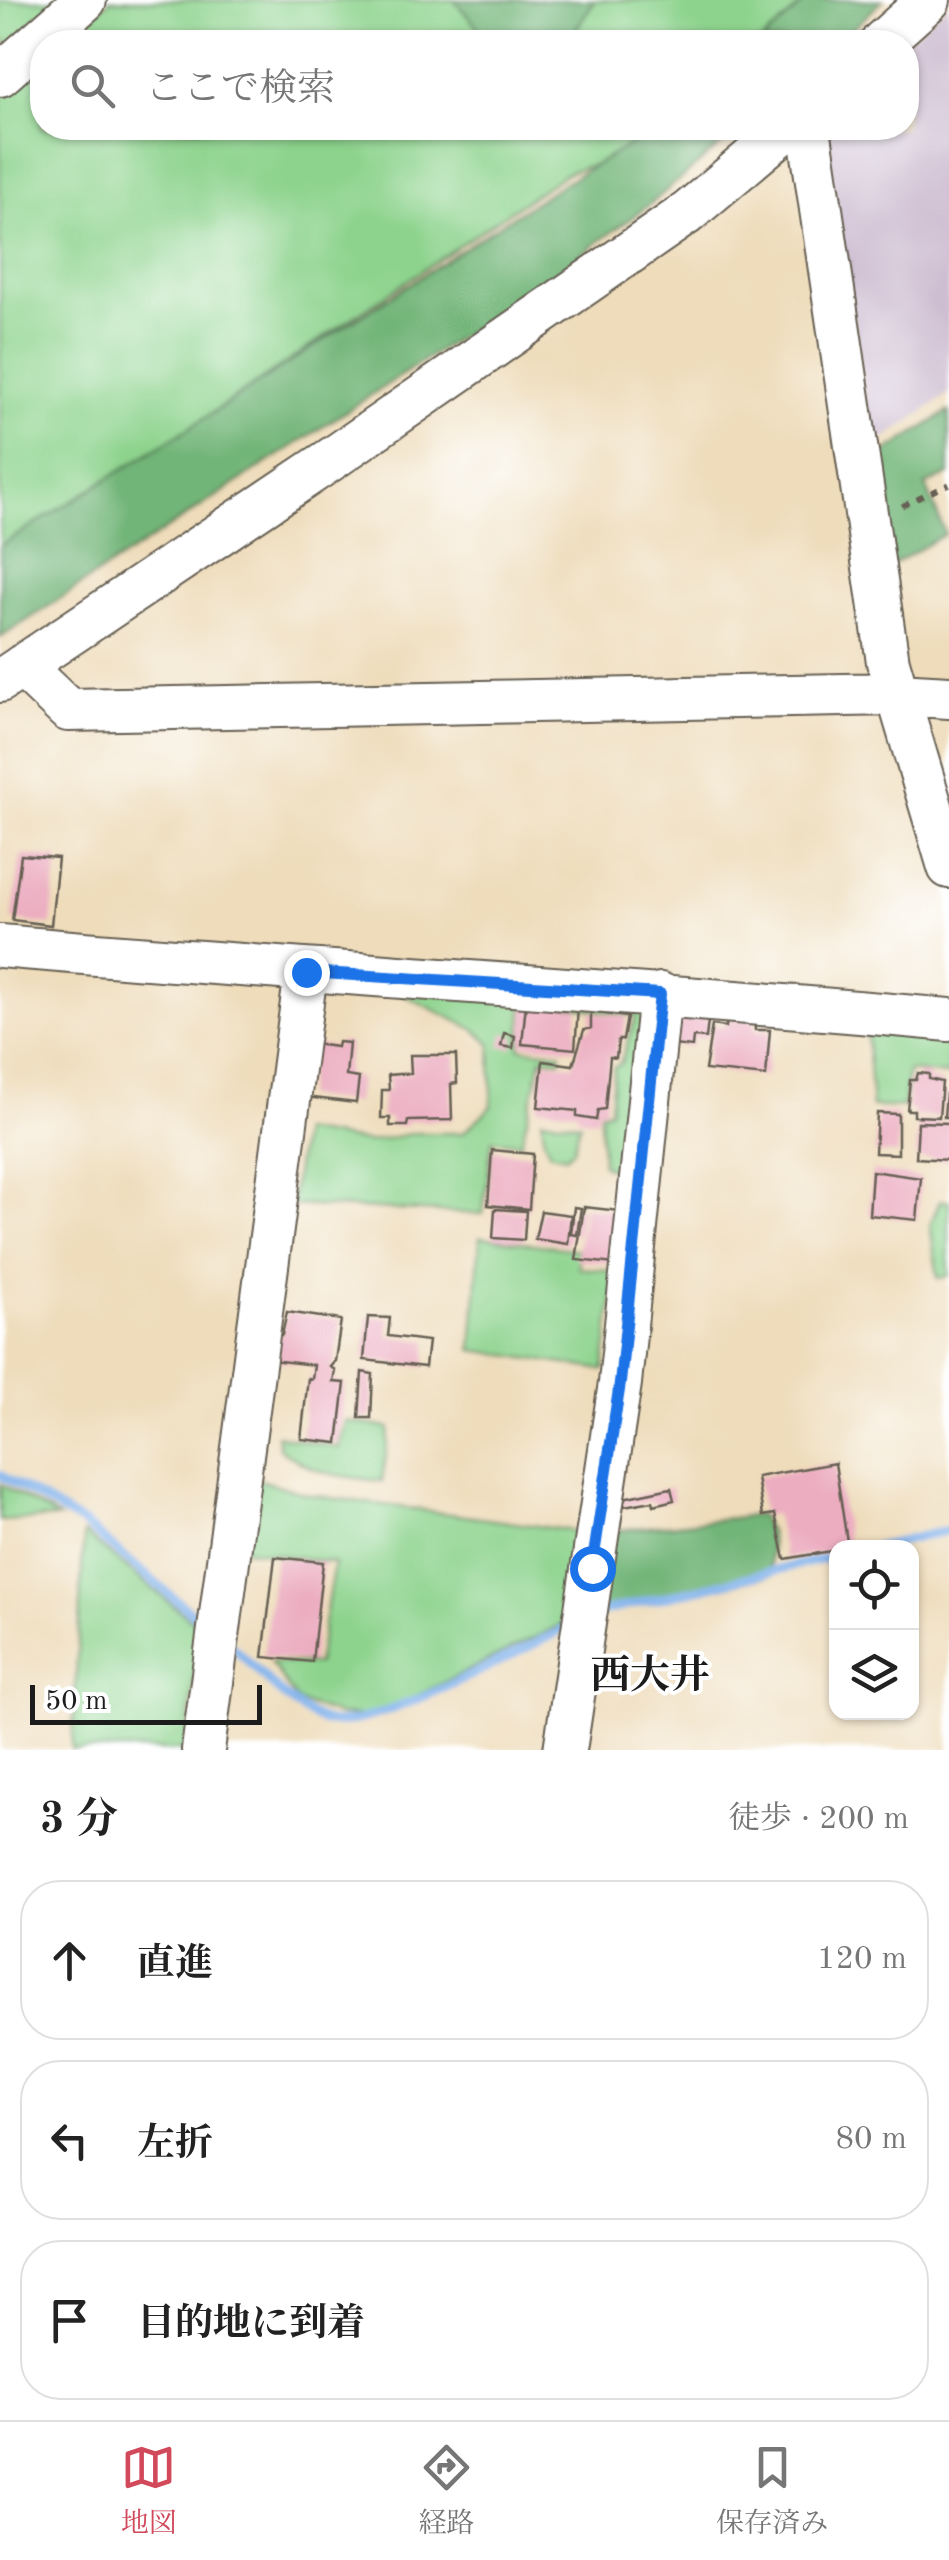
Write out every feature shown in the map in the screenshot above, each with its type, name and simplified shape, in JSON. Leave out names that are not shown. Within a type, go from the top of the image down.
[{"type":"street","points":[[51,30],[85,0]]},
{"type":"street","points":[[895,30],[928,0]]},
{"type":"street","points":[[0,76],[30,49]]},
{"type":"street","points":[[774,140],[688,213],[11,674],[68,710],[898,694],[949,697]]},
{"type":"street","points":[[811,140],[888,662],[949,867]]},
{"type":"street","points":[[0,946],[306,972],[660,994],[949,1020]]},
{"type":"street","points":[[204,1750],[306,972]]},
{"type":"street","points":[[565,1750],[620,1383],[660,994]]},
{"type":"path","points":[[867,516],[892,511],[949,484]]},
{"type":"shaded area","points":[[949,3],[949,394],[872,447],[826,140],[919,140],[919,30]]},
{"type":"green space","points":[[0,0],[65,0],[11,45],[0,38]]},
{"type":"green space","points":[[110,0],[455,0],[481,30],[76,30]]},
{"type":"green space","points":[[454,0],[595,0],[575,30],[480,30]]},
{"type":"green space","points":[[595,0],[807,0],[774,30],[575,30]]},
{"type":"green space","points":[[807,0],[883,0],[852,30],[774,30]]},
{"type":"green space","points":[[30,70],[30,140],[639,140],[596,164],[568,172],[197,423],[0,546],[0,97]]},
{"type":"green space","points":[[639,140],[727,140],[649,205],[539,285],[0,638],[0,546],[197,423],[565,182]]},
{"type":"green space","points":[[949,411],[949,475],[926,485],[945,534],[889,567],[872,461]]},
{"type":"green space","points":[[411,986],[647,1004],[633,1170],[615,1172],[602,1164],[600,1113],[610,1110],[614,1067],[620,1064],[636,1016],[524,999],[520,1048],[561,1053],[560,1060],[542,1058],[521,1143],[492,1140],[483,1214],[291,1205],[301,1131],[367,1142],[415,1133],[463,1133],[492,1106],[491,1043],[475,1030],[402,994]]},
{"type":"green space","points":[[866,1024],[949,1033],[949,1075],[908,1071],[903,1107],[872,1107]]},
{"type":"green space","points":[[542,1119],[580,1123],[573,1150],[565,1156],[550,1153]]},
{"type":"green space","points":[[940,1201],[949,1201],[949,1276],[938,1278],[930,1225]]},
{"type":"green space","points":[[480,1237],[579,1250],[579,1268],[616,1271],[604,1370],[472,1350]]},
{"type":"green space","points":[[346,1421],[390,1428],[382,1481],[316,1469],[279,1448],[277,1435],[339,1448]]},
{"type":"green space","points":[[256,1479],[310,1495],[583,1532],[572,1619],[404,1702],[365,1716],[338,1715],[298,1702],[270,1662],[317,1664],[334,1563],[241,1549]]},
{"type":"green space","points":[[0,1484],[59,1518],[0,1521]]},
{"type":"green space","points":[[760,1515],[770,1534],[771,1575],[600,1615],[611,1531]]},
{"type":"green space","points":[[84,1533],[201,1628],[185,1750],[72,1750]]},
{"type":"building","points":[[21,855],[58,858],[51,925],[12,920]]},
{"type":"building","points":[[526,1003],[578,1008],[575,1049],[522,1044]]},
{"type":"building","points":[[667,1009],[709,1013],[706,1038],[693,1037],[692,1047],[663,1044]]},
{"type":"building","points":[[591,1012],[627,1017],[616,1058],[610,1057],[605,1109],[598,1110],[596,1120],[577,1117],[577,1111],[538,1107],[543,1061],[573,1065],[584,1030],[591,1028]]},
{"type":"building","points":[[727,1018],[754,1020],[755,1030],[770,1030],[766,1076],[705,1070],[712,1025],[726,1027]]},
{"type":"building","points":[[504,1033],[515,1036],[513,1048],[501,1046]]},
{"type":"building","points":[[338,1042],[349,1043],[346,1076],[359,1078],[356,1103],[305,1097],[313,1044],[337,1047]]},
{"type":"building","points":[[410,1055],[456,1055],[457,1083],[451,1084],[452,1120],[408,1121],[407,1126],[390,1126],[390,1118],[381,1118],[382,1090],[389,1090],[388,1075],[411,1073]]},
{"type":"building","points":[[918,1073],[942,1082],[939,1117],[914,1116],[914,1110],[907,1110],[910,1080],[916,1080]]},
{"type":"building","points":[[946,1094],[949,1095],[949,1117],[944,1117]]},
{"type":"building","points":[[877,1113],[898,1114],[898,1154],[875,1153]]},
{"type":"building","points":[[918,1122],[949,1123],[949,1160],[916,1158]]},
{"type":"building","points":[[492,1150],[533,1154],[529,1209],[488,1205]]},
{"type":"building","points":[[872,1171],[921,1178],[917,1220],[869,1215]]},
{"type":"building","points":[[574,1207],[581,1208],[577,1235],[571,1234]]},
{"type":"building","points":[[584,1207],[620,1211],[615,1264],[576,1260]]},
{"type":"building","points":[[495,1209],[526,1211],[524,1240],[493,1238]]},
{"type":"building","points":[[541,1211],[571,1215],[568,1244],[535,1239]]},
{"type":"building","points":[[287,1312],[341,1320],[335,1361],[330,1367],[335,1370],[333,1382],[345,1383],[338,1443],[301,1439],[308,1378],[312,1379],[314,1365],[271,1360],[274,1335],[282,1335]]},
{"type":"building","points":[[368,1317],[390,1318],[388,1336],[428,1341],[425,1367],[364,1360]]},
{"type":"building","points":[[362,1372],[373,1374],[371,1418],[359,1418]]},
{"type":"building","points":[[835,1463],[847,1540],[829,1540],[829,1551],[785,1559],[775,1514],[763,1516],[757,1477]]},
{"type":"building","points":[[671,1488],[674,1500],[618,1507],[618,1499]]},
{"type":"building","points":[[275,1557],[323,1562],[312,1662],[263,1657]]},
{"type":"waterway","points":[[0,1475],[84,1524],[203,1622]]},
{"type":"waterway","points":[[907,1540],[949,1530]]},
{"type":"waterway","points":[[597,1613],[829,1558]]},
{"type":"waterway","points":[[232,1646],[303,1711],[328,1722],[349,1721],[412,1702],[570,1626]]},
{"type":"district","name":"西大井","points":[[650,1674]]},
{"type":"route","points":[[306,972],[660,994],[620,1383],[592,1568]]}]
